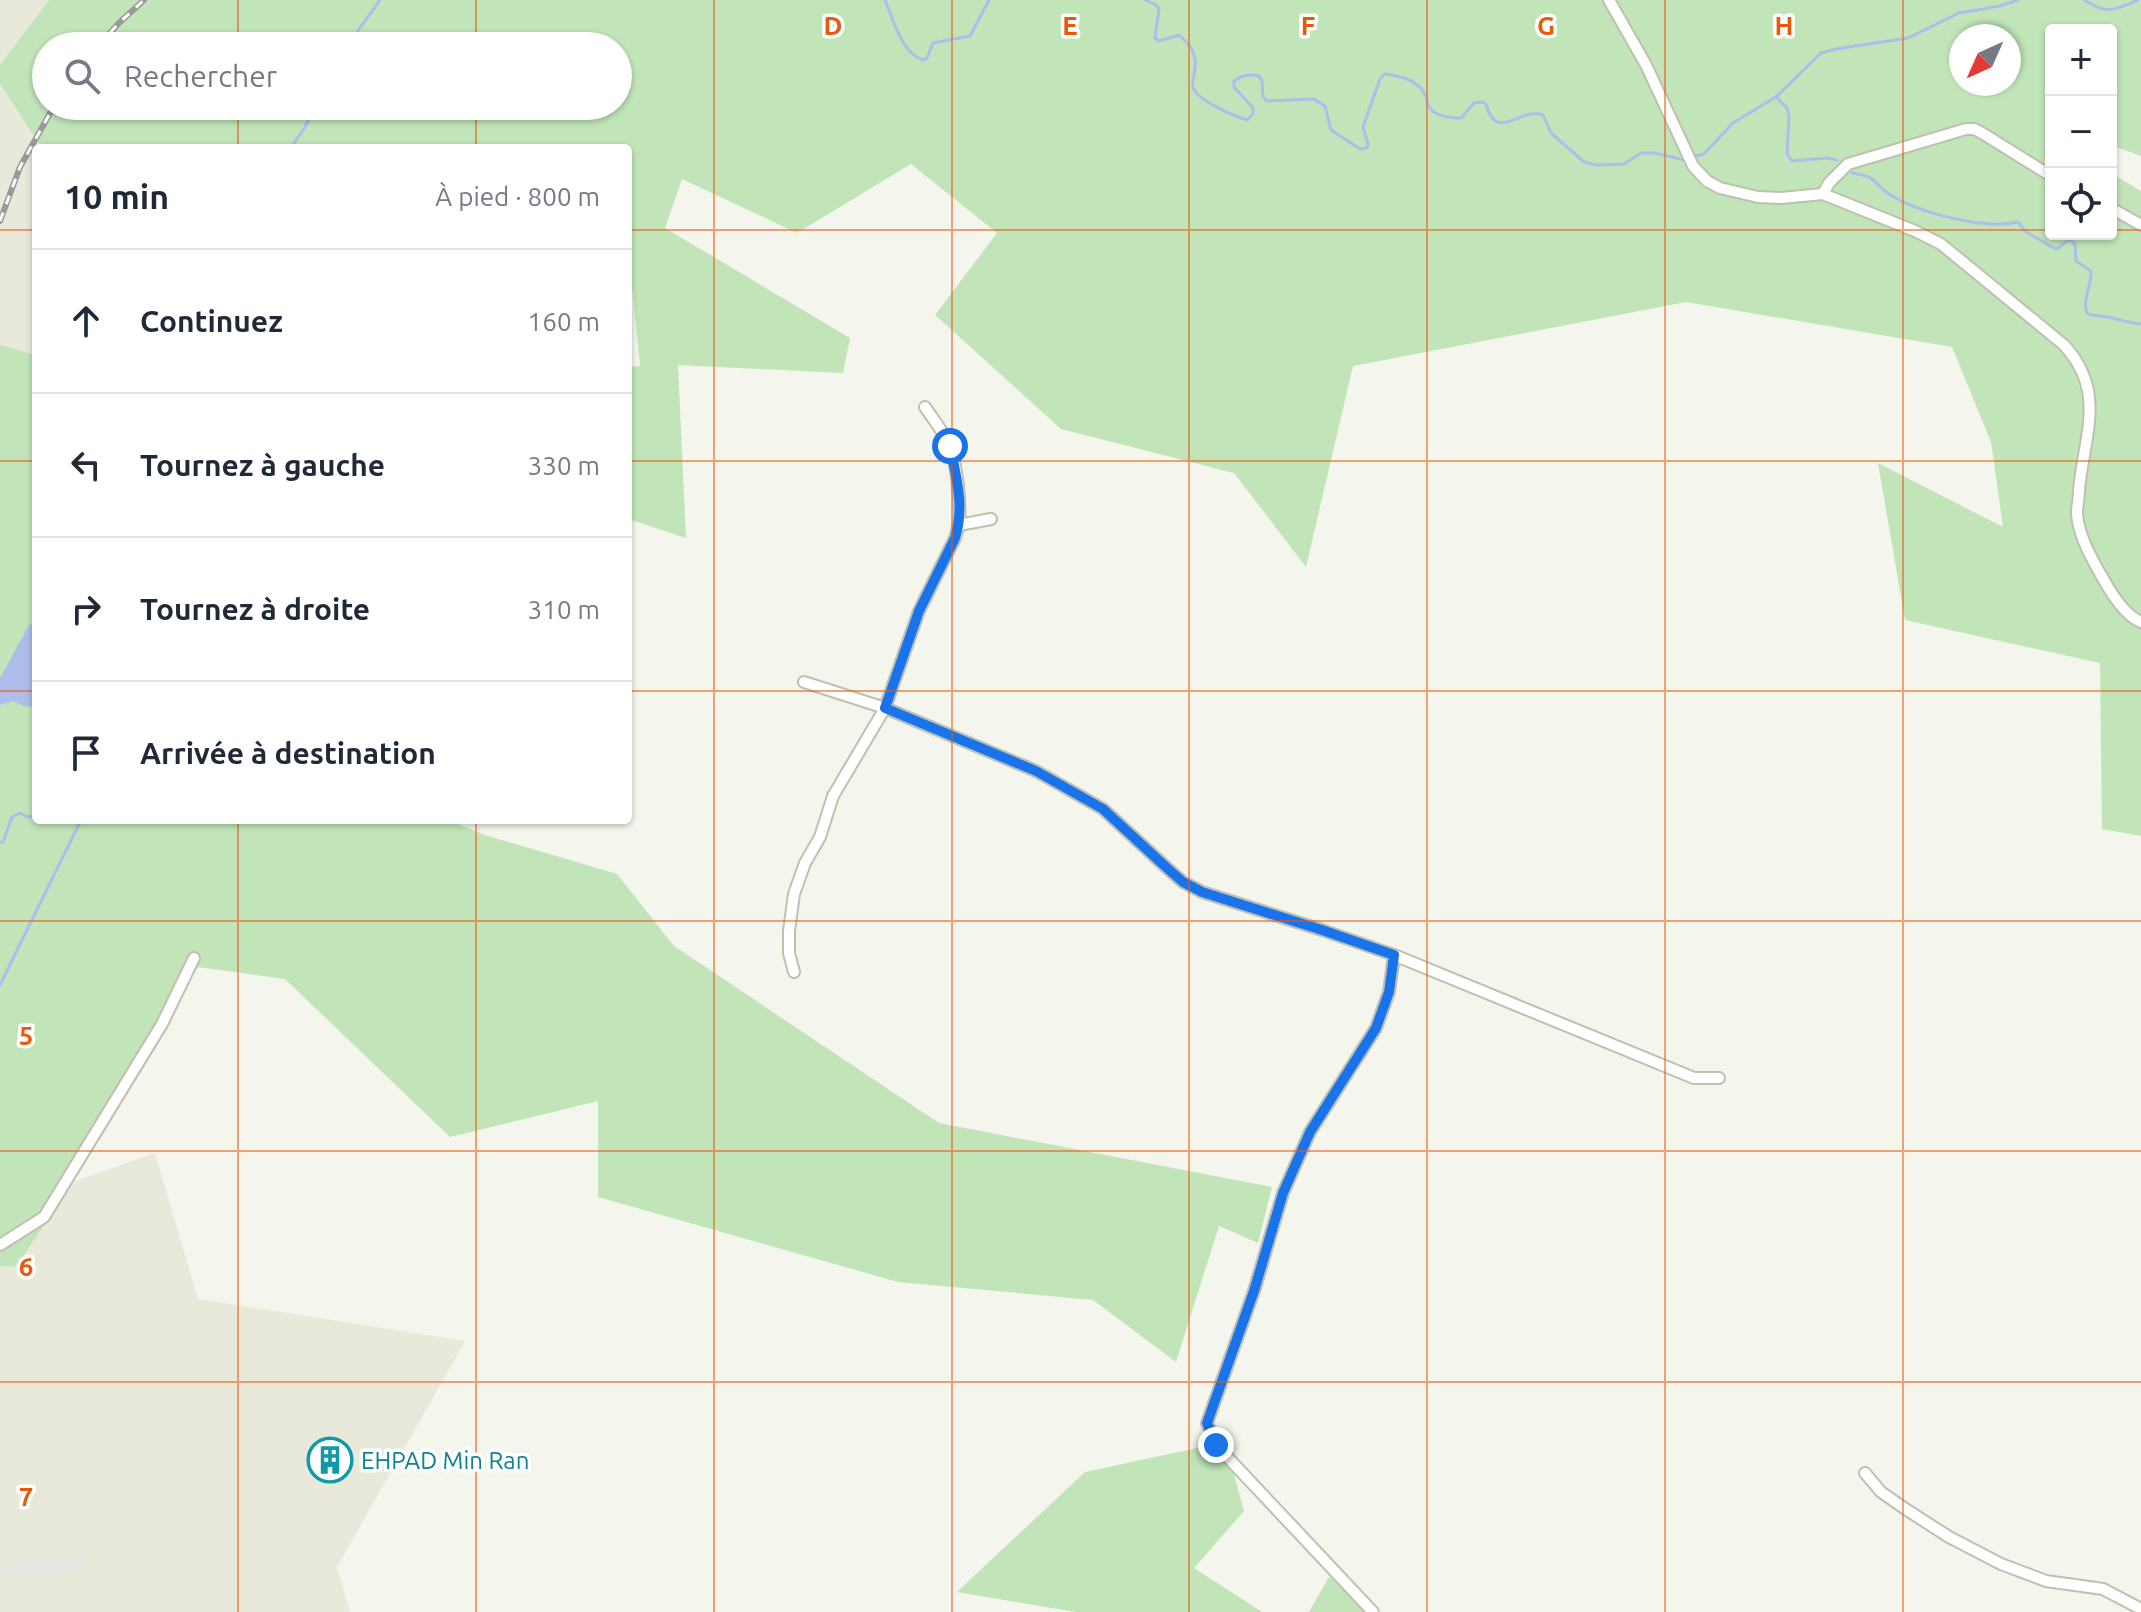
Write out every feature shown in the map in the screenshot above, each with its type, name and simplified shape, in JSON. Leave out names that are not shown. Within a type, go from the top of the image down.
[{"type":"street","points":[[1609,0],[1646,65],[1681,144],[1693,166],[1707,181],[1720,188],[1758,197],[1823,194],[1915,231],[1941,244],[2074,356],[2085,379],[2091,410],[2077,513],[2080,528],[2090,556],[2108,589],[2128,613],[2141,622]]},
{"type":"street","points":[[1823,194],[1829,183],[1848,164],[1966,129],[1982,133],[2045,172]]},
{"type":"street","points":[[2117,211],[2141,225]]},
{"type":"street","points":[[794,972],[789,942],[794,894],[805,863],[820,837],[833,796],[885,708],[919,611],[959,525],[959,492],[950,446],[925,407]]},
{"type":"street","points":[[959,525],[991,519]]},
{"type":"street","points":[[804,682],[885,708],[1036,771],[1103,809],[1183,882],[1202,892],[1394,955],[1694,1078],[1719,1078]]},
{"type":"street","points":[[1373,1612],[1216,1445],[1207,1423],[1254,1291],[1283,1193],[1310,1132],[1376,1028],[1389,992],[1394,955]]},
{"type":"street","points":[[0,1245],[44,1217],[162,1024],[194,958]]},
{"type":"street","points":[[1865,1473],[1881,1492],[1907,1510],[1949,1537],[2001,1564],[2046,1581],[2103,1589],[2141,1609]]},
{"type":"shaded area","points":[[0,0],[49,0],[0,65]]},
{"type":"shaded area","points":[[0,84],[39,144],[32,144],[32,354],[0,345]]},
{"type":"shaded area","points":[[155,1153],[198,1299],[465,1341],[337,1567],[350,1612],[0,1612],[0,1266],[16,1267],[73,1182]]},
{"type":"shaded area","points":[[81,1557],[83,1571],[0,1579],[0,1564]]},
{"type":"green space","points":[[49,0],[2141,0],[2141,156],[2117,147],[2117,24],[2045,24],[2045,240],[2117,240],[2117,177],[2141,191],[2141,836],[2102,829],[2100,663],[1905,620],[1878,463],[2003,527],[1991,442],[1952,347],[1686,302],[1353,366],[1306,567],[1234,473],[1061,429],[935,315],[997,233],[911,164],[797,233],[682,179],[665,228],[850,338],[843,373],[678,365],[686,538],[632,520],[632,367],[640,366],[632,287],[632,144],[39,144],[0,84],[0,65]]},
{"type":"green space","points":[[0,345],[32,354],[32,824],[458,824],[617,874],[674,946],[939,1123],[1272,1187],[1258,1243],[1219,1226],[1176,1362],[1093,1300],[898,1282],[598,1197],[598,1101],[450,1137],[285,979],[198,967],[73,1182],[16,1267],[0,1266]]},
{"type":"green space","points":[[1225,1442],[1244,1511],[1194,1568],[1262,1612],[1076,1612],[957,1592],[1085,1472]]},
{"type":"green space","points":[[1329,1577],[1379,1608],[1377,1612],[1309,1612]]},
{"type":"water","points":[[32,624],[32,707],[13,701],[0,705],[0,678]]},
{"type":"waterway","points":[[357,32],[380,0]]},
{"type":"waterway","points":[[885,0],[904,44],[916,57],[924,60],[933,43],[970,36],[989,0]]},
{"type":"waterway","points":[[1145,0],[1159,9],[1155,38],[1159,41],[1179,35],[1192,49],[1195,57],[1193,87],[1196,92],[1216,107],[1247,120],[1253,114],[1253,108],[1234,87],[1234,81],[1240,77],[1259,76],[1263,97],[1267,101],[1314,99],[1325,106],[1331,130],[1360,149],[1367,148],[1363,127],[1380,79],[1385,74],[1412,81],[1421,88],[1430,109],[1442,116],[1461,118],[1474,103],[1482,102],[1491,116],[1502,123],[1534,114],[1543,115],[1551,133],[1584,162],[1624,164],[1641,153],[1685,160]]},
{"type":"waterway","points":[[1692,157],[1704,154],[1733,123],[1776,97],[1821,53],[1908,38],[1959,13],[2018,0]]},
{"type":"waterway","points":[[2084,0],[2105,9],[2138,0]]},
{"type":"waterway","points":[[1776,97],[1787,108],[1787,154],[1792,161],[1837,160]]},
{"type":"waterway","points":[[294,144],[308,120]]},
{"type":"waterway","points":[[1852,173],[1871,178],[1889,194],[1917,208],[1970,222],[2018,222],[2025,231],[2055,249],[2069,239],[2075,244],[2076,261],[2091,271],[2087,313],[2141,324]]},
{"type":"waterway","points":[[0,842],[3,842],[12,817],[20,813],[32,816]]},
{"type":"waterway","points":[[0,985],[79,824]]},
{"type":"railway","points":[[111,32],[144,0]]},
{"type":"railway","points":[[33,144],[46,120]]},
{"type":"railway","points":[[0,221],[20,167],[32,145]]},
{"type":"place","name":"EHPAD Min Ran","points":[[330,1460]]},
{"type":"route","points":[[950,446],[959,492],[959,525],[919,611],[885,708],[1036,771],[1103,809],[1183,882],[1202,892],[1394,955],[1389,992],[1376,1028],[1310,1132],[1283,1193],[1254,1291],[1207,1423],[1216,1445]]}]
